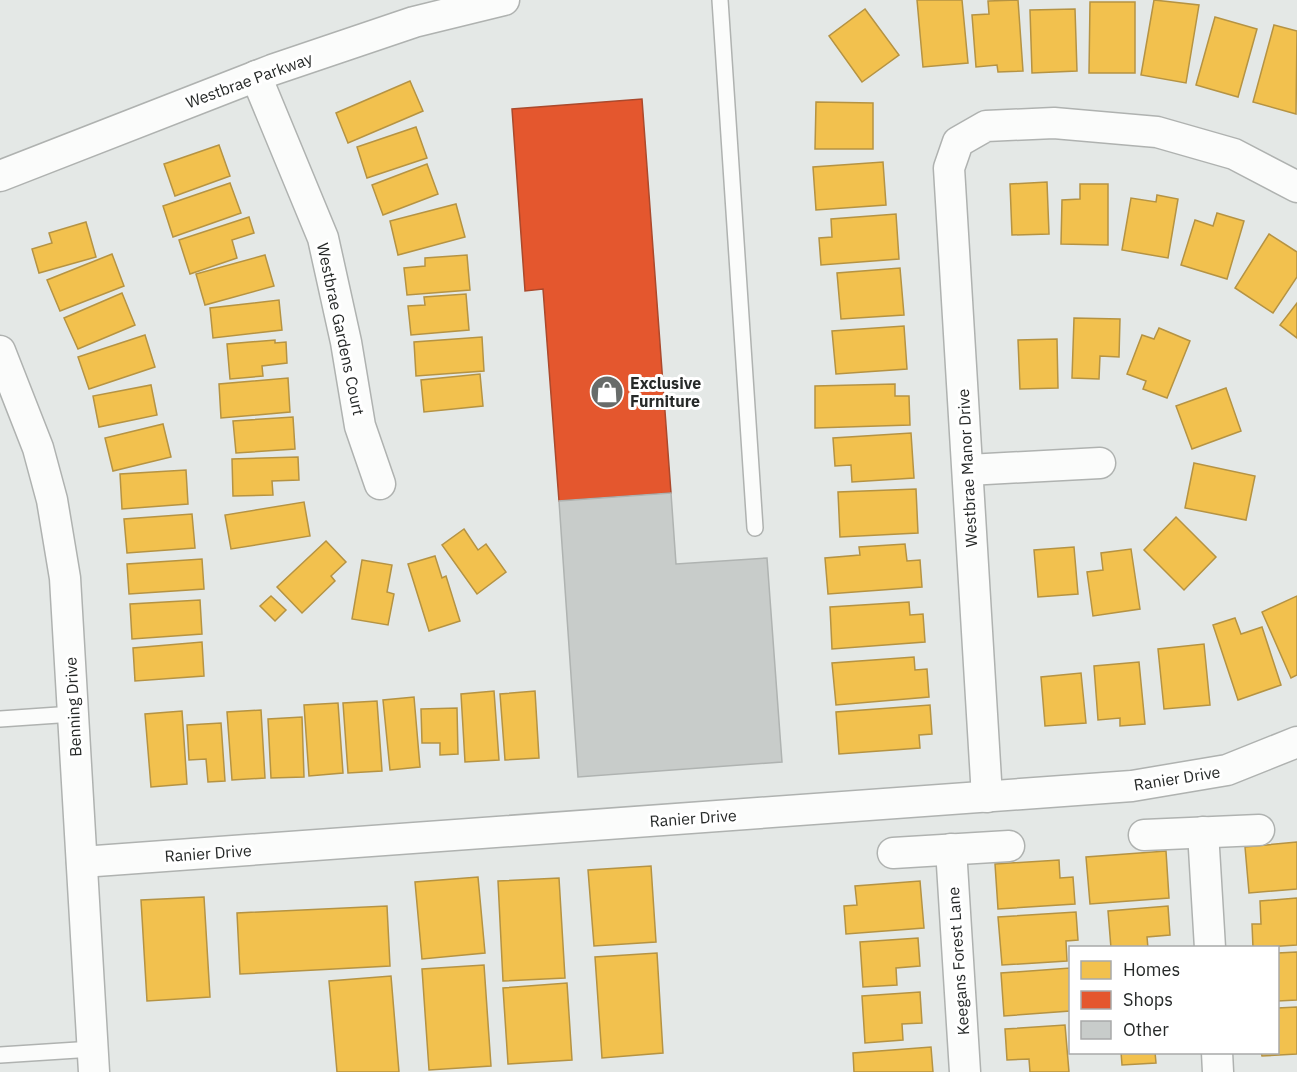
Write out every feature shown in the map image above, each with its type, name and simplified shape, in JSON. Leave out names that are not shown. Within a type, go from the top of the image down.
[{"type":"street","name":"Westbrae Parkway","points":[[0,176],[255,76],[414,22],[504,0]]},
{"type":"street","name":"Westbrae Gardens Court","points":[[255,76],[322,238],[346,342],[360,426],[380,484]]},
{"type":"street","name":"Westbrae Manor Drive","points":[[987,797],[949,168],[958,141],[986,126],[1054,123],[1157,132],[1234,154],[1297,187]]},
{"type":"street","name":"Benning Drive","points":[[0,351],[38,448],[52,500],[65,578],[94,1060]]},
{"type":"street","points":[[968,470],[1100,463]]},
{"type":"street","name":"Ranier Drive","points":[[82,862],[1132,786],[1227,770],[1297,742]]},
{"type":"street","points":[[1144,834],[1259,830]]},
{"type":"street","points":[[1203,832],[1210,946]]},
{"type":"street","points":[[893,853],[1009,846]]},
{"type":"street","name":"Keegans Forest Lane","points":[[951,849],[965,1072]]},
{"type":"street","points":[[1216,1054],[1218,1072]]},
{"type":"lane","points":[[720,0],[755,528]]},
{"type":"lane","points":[[0,719],[73,714]]},
{"type":"lane","points":[[0,1055],[94,1060]]},
{"type":"building: Homes","points":[[917,0],[962,0],[968,63],[923,67]]},
{"type":"building: Homes","points":[[1018,0],[1023,71],[998,72],[997,65],[976,67],[972,15],[989,14],[988,1]]},
{"type":"building: Homes","points":[[1154,0],[1199,5],[1186,83],[1141,75]]},
{"type":"building: Homes","points":[[1090,2],[1135,2],[1135,73],[1089,73]]},
{"type":"building: Homes","points":[[865,9],[899,55],[862,82],[829,36]]},
{"type":"building: Homes","points":[[1075,9],[1077,71],[1032,73],[1030,10]]},
{"type":"building: Homes","points":[[1215,17],[1257,29],[1238,97],[1196,85]]},
{"type":"building: Homes","points":[[1274,25],[1297,31],[1296,114],[1253,102]]},
{"type":"building: Homes","points":[[410,81],[423,111],[348,143],[336,113]]},
{"type":"building: Homes","points":[[816,102],[873,103],[873,149],[815,149]]},
{"type":"building: Homes","points":[[416,127],[427,158],[367,178],[357,147]]},
{"type":"building: Homes","points":[[219,145],[230,176],[175,196],[164,164]]},
{"type":"building: Homes","points":[[883,162],[886,205],[816,210],[813,167]]},
{"type":"building: Homes","points":[[427,164],[438,194],[383,215],[372,185]]},
{"type":"building: Homes","points":[[1047,182],[1049,234],[1012,235],[1010,184]]},
{"type":"building: Homes","points":[[230,183],[241,213],[173,237],[163,206]]},
{"type":"building: Homes","points":[[1080,184],[1108,184],[1108,245],[1061,244],[1062,200],[1080,199]]},
{"type":"building: Homes","points":[[1157,195],[1178,199],[1168,258],[1122,250],[1131,198],[1156,202]]},
{"type":"building: Homes","points":[[456,204],[465,237],[398,255],[390,221]]},
{"type":"building: Homes","points":[[1217,213],[1244,221],[1227,279],[1181,265],[1195,220],[1213,226]]},
{"type":"building: Homes","points":[[896,214],[899,259],[821,265],[819,238],[832,237],[831,219]]},
{"type":"building: Homes","points":[[249,217],[254,233],[232,240],[237,258],[190,274],[179,240]]},
{"type":"building: Homes","points":[[86,222],[96,257],[39,273],[32,249],[52,243],[49,233]]},
{"type":"building: Homes","points":[[1269,234],[1297,252],[1297,277],[1273,313],[1235,288]]},
{"type":"building: Homes","points":[[112,254],[124,286],[60,311],[47,280]]},
{"type":"building: Homes","points":[[265,255],[274,286],[205,305],[196,274]]},
{"type":"building: Homes","points":[[467,255],[470,290],[407,295],[404,268],[425,266],[425,258]]},
{"type":"building: Homes","points":[[900,268],[904,315],[841,319],[837,273]]},
{"type":"building: Homes","points":[[122,293],[135,325],[78,349],[64,318]]},
{"type":"building: Homes","points":[[466,294],[469,330],[411,335],[408,306],[425,305],[424,297]]},
{"type":"building: Homes","points":[[279,300],[282,330],[213,338],[210,308]]},
{"type":"building: Homes","points":[[1297,303],[1297,338],[1280,325]]},
{"type":"building: Homes","points":[[1074,318],[1120,319],[1119,357],[1100,356],[1099,379],[1072,378]]},
{"type":"building: Homes","points":[[904,326],[907,369],[836,374],[832,331]]},
{"type":"building: Homes","points":[[1159,328],[1190,341],[1167,398],[1143,389],[1146,381],[1127,374],[1142,335],[1154,339]]},
{"type":"building: Homes","points":[[145,335],[155,367],[89,389],[78,357]]},
{"type":"building: Homes","points":[[482,337],[484,371],[416,376],[414,342]]},
{"type":"building: Homes","points":[[1057,339],[1058,388],[1020,389],[1018,340]]},
{"type":"building: Homes","points":[[275,340],[275,343],[286,342],[287,363],[262,366],[263,376],[230,379],[227,344]]},
{"type":"building: Homes","points":[[480,374],[483,406],[424,412],[421,380]]},
{"type":"building: Homes","points":[[288,378],[290,412],[221,418],[219,384]]},
{"type":"building: Homes","points":[[895,384],[895,396],[909,396],[910,425],[815,428],[815,386]]},
{"type":"building: Homes","points":[[151,385],[157,415],[99,427],[93,396]]},
{"type":"building: Homes","points":[[1226,388],[1241,431],[1192,449],[1176,406]]},
{"type":"building: Homes","points":[[293,417],[295,449],[236,453],[233,421]]},
{"type":"building: Homes","points":[[163,424],[171,457],[113,471],[105,438]]},
{"type":"building: Homes","points":[[911,433],[914,478],[852,482],[851,465],[835,466],[833,438]]},
{"type":"building: Homes","points":[[298,457],[299,480],[272,481],[273,495],[233,496],[232,459]]},
{"type":"building: Homes","points":[[1194,463],[1255,476],[1246,520],[1185,508]]},
{"type":"building: Homes","points":[[186,470],[188,504],[122,509],[120,474]]},
{"type":"building: Homes","points":[[916,489],[918,533],[840,537],[838,492]]},
{"type":"building: Homes","points":[[304,502],[310,536],[231,549],[225,515]]},
{"type":"building: Homes","points":[[192,514],[195,548],[127,553],[124,519]]},
{"type":"building: Homes","points":[[1176,517],[1216,557],[1184,590],[1144,550]]},
{"type":"building: Homes","points":[[464,529],[478,550],[486,544],[506,572],[477,594],[442,545]]},
{"type":"building: Homes","points":[[326,541],[346,562],[331,576],[335,581],[302,613],[277,587]]},
{"type":"building: Homes","points":[[905,544],[907,561],[920,560],[922,587],[828,594],[825,558],[860,555],[859,547]]},
{"type":"building: Homes","points":[[1074,547],[1078,594],[1038,597],[1034,550]]},
{"type":"building: Homes","points":[[1131,549],[1140,609],[1093,616],[1087,572],[1103,570],[1101,553]]},
{"type":"building: Homes","points":[[435,556],[442,578],[446,576],[460,621],[429,631],[408,564]]},
{"type":"building: Homes","points":[[202,559],[204,589],[129,594],[127,564]]},
{"type":"building: Homes","points":[[362,560],[392,565],[387,592],[394,594],[388,625],[352,619]]},
{"type":"building: Homes","points":[[271,596],[286,610],[275,621],[260,606]]},
{"type":"building: Homes","points":[[1297,596],[1297,675],[1291,678],[1262,612]]},
{"type":"building: Homes","points":[[200,600],[202,634],[132,639],[130,604]]},
{"type":"building: Homes","points":[[909,602],[910,615],[923,614],[925,642],[832,649],[830,607]]},
{"type":"building: Homes","points":[[1235,618],[1241,634],[1262,627],[1281,685],[1238,700],[1213,625]]},
{"type":"building: Homes","points":[[202,642],[204,676],[135,681],[133,648]]},
{"type":"building: Homes","points":[[1204,644],[1210,705],[1164,709],[1158,649]]},
{"type":"building: Homes","points":[[914,657],[915,670],[927,669],[929,697],[836,705],[832,663]]},
{"type":"building: Homes","points":[[1139,662],[1145,724],[1120,726],[1120,718],[1098,720],[1094,666]]},
{"type":"building: Homes","points":[[1081,673],[1086,723],[1045,726],[1041,677]]},
{"type":"building: Homes","points":[[494,691],[499,760],[465,762],[461,694]]},
{"type":"building: Homes","points":[[535,691],[539,758],[505,760],[500,694]]},
{"type":"building: Homes","points":[[414,697],[420,767],[390,770],[383,700]]},
{"type":"building: Homes","points":[[377,701],[382,771],[348,773],[343,703]]},
{"type":"building: Homes","points":[[338,703],[343,773],[309,776],[304,705]]},
{"type":"building: Homes","points":[[930,705],[932,734],[919,735],[920,748],[839,754],[836,712]]},
{"type":"building: Homes","points":[[457,708],[458,754],[440,755],[440,743],[422,743],[421,709]]},
{"type":"building: Homes","points":[[261,710],[265,778],[232,780],[227,712]]},
{"type":"building: Homes","points":[[182,711],[187,784],[151,787],[145,714]]},
{"type":"building: Homes","points":[[302,717],[304,777],[271,778],[268,719]]},
{"type":"building: Homes","points":[[221,723],[225,781],[208,782],[206,759],[189,760],[187,725]]},
{"type":"building: Homes","points":[[1297,842],[1297,889],[1249,893],[1245,847]]},
{"type":"building: Homes","points":[[1166,851],[1169,898],[1090,904],[1086,857]]},
{"type":"building: Homes","points":[[1059,860],[1060,878],[1073,877],[1075,904],[998,909],[995,864]]},
{"type":"building: Homes","points":[[651,866],[656,942],[594,946],[588,870]]},
{"type":"building: Homes","points":[[478,877],[485,953],[422,959],[415,882]]},
{"type":"building: Homes","points":[[559,878],[565,978],[503,981],[498,881]]},
{"type":"building: Homes","points":[[920,881],[924,928],[846,934],[844,906],[857,905],[855,886]]},
{"type":"building: Homes","points":[[204,897],[210,997],[147,1001],[141,900]]},
{"type":"building: Homes","points":[[1297,898],[1297,945],[1253,946],[1252,924],[1261,924],[1260,901]]},
{"type":"building: Homes","points":[[387,906],[390,966],[240,974],[237,913]]},
{"type":"building: Homes","points":[[1168,906],[1170,935],[1147,937],[1148,946],[1111,946],[1108,911]]},
{"type":"building: Homes","points":[[1076,912],[1078,940],[1066,941],[1067,961],[1002,965],[998,917]]},
{"type":"building: Homes","points":[[918,938],[920,966],[896,968],[897,985],[863,987],[860,942]]},
{"type":"building: Homes","points":[[1297,952],[1297,1000],[1279,1001],[1279,953]]},
{"type":"building: Homes","points":[[657,953],[663,1053],[602,1058],[595,957]]},
{"type":"building: Homes","points":[[484,965],[491,1066],[429,1070],[422,969]]},
{"type":"building: Homes","points":[[1069,968],[1069,1011],[1004,1016],[1001,973]]},
{"type":"building: Homes","points":[[391,976],[399,1072],[337,1072],[329,981]]},
{"type":"building: Homes","points":[[567,983],[572,1060],[508,1064],[503,988]]},
{"type":"building: Homes","points":[[920,992],[922,1023],[902,1024],[903,1040],[865,1043],[862,996]]},
{"type":"building: Homes","points":[[1297,1007],[1297,1054],[1262,1056],[1262,1054],[1279,1054],[1279,1008]]},
{"type":"building: Homes","points":[[1065,1025],[1069,1072],[1030,1072],[1029,1059],[1007,1060],[1005,1029]]},
{"type":"building: Homes","points":[[931,1047],[933,1072],[854,1072],[853,1053]]},
{"type":"building: Homes","points":[[1121,1054],[1155,1054],[1156,1063],[1122,1065]]},
{"type":"building: Shops","name":"Exclusive Furniture","points":[[642,99],[671,493],[559,501],[543,289],[525,291],[512,109]]},
{"type":"building: Other","points":[[671,493],[676,564],[767,558],[782,762],[578,777],[559,501]]},
{"type":"place","name":"Exclusive Furniture","points":[[607,392]]}]
